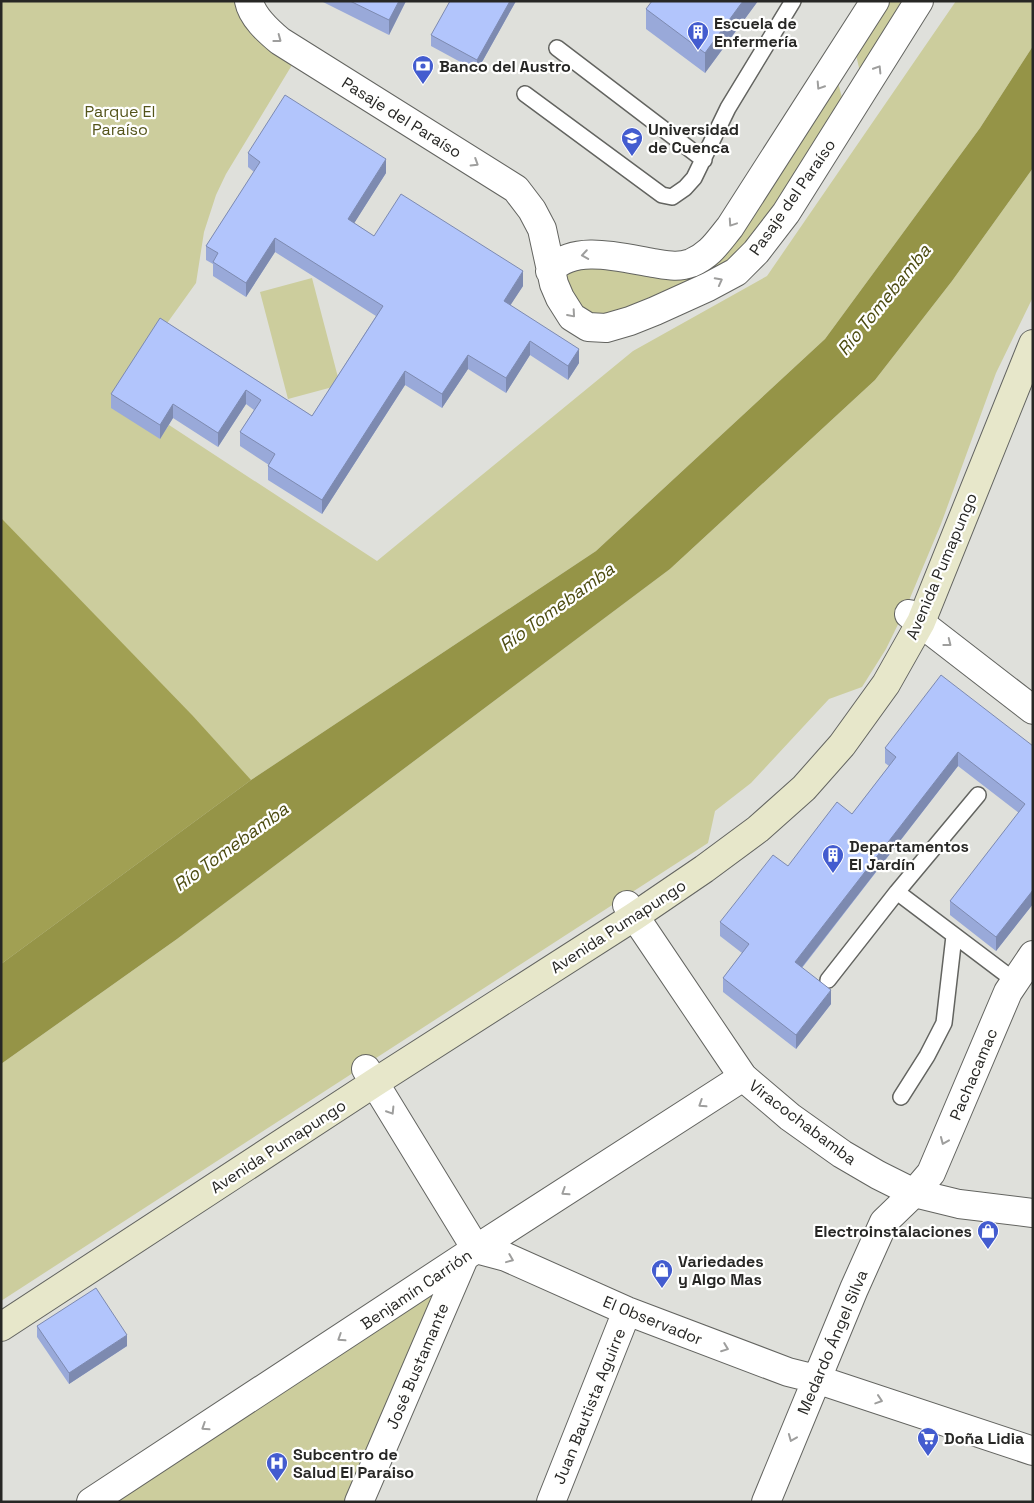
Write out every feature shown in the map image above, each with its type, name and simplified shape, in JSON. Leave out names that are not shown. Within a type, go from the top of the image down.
[{"type":"main road","name":"Avenida Pumapungo","points":[[1,1327],[370,1076],[631,911],[704,869],[758,829],[804,788],[842,745],[886,684],[915,618],[1029,339]]},
{"type":"street","name":"Pasaje del Paraíso","points":[[249,1],[250,6],[265,29],[280,41],[516,189],[532,210],[542,229],[550,271],[560,298],[572,317],[588,327],[606,328],[655,311],[708,287],[736,272],[756,252],[786,213],[920,1]]},
{"type":"street","name":"Pasaje del Paraíso","points":[[550,271],[556,263],[590,253],[675,266],[689,264],[708,254],[730,227],[875,1]]},
{"type":"street","points":[[846,46],[858,100]]},
{"type":"street","points":[[915,618],[1033,710]]},
{"type":"street","name":"Viracochabamba","points":[[631,911],[743,1077],[790,1117],[842,1154],[914,1193],[959,1204],[1033,1213]]},
{"type":"street","name":"Pachacamac","points":[[914,1193],[931,1173],[1033,955]]},
{"type":"street","points":[[370,1076],[470,1253]]},
{"type":"street","name":"Benjamín Carrión","points":[[91,1502],[470,1253],[743,1077]]},
{"type":"street","name":"Medardo Ángel Silva","points":[[766,1502],[816,1379],[884,1222],[914,1193]]},
{"type":"street","name":"El Observador","points":[[470,1253],[506,1257],[627,1311],[788,1372],[816,1379],[1033,1451]]},
{"type":"street","name":"José Bustamante","points":[[360,1502],[470,1253]]},
{"type":"street","name":"Juan Bautista Aguirre","points":[[551,1502],[627,1311]]},
{"type":"lane","points":[[525,94],[662,195],[672,196],[685,188],[694,178],[728,108],[793,1]]},
{"type":"lane","points":[[557,48],[704,160]]},
{"type":"lane","points":[[828,980],[897,892],[978,794]]},
{"type":"lane","points":[[897,892],[1018,989]]},
{"type":"lane","points":[[901,1097],[927,1056],[944,1023],[954,936]]},
{"type":"green space","name":"Parque El Paraíso","points":[[1,1],[241,1],[265,45],[292,65],[226,174],[216,195],[204,232],[196,283],[160,333],[159,439],[169,425],[377,561],[633,351],[767,276],[956,1],[1033,1],[1033,46],[980,128],[825,339],[596,551],[251,780],[1,964]]},
{"type":"green space","points":[[883,1],[913,1],[862,81],[854,46]]},
{"type":"green space","points":[[836,75],[845,109],[752,247],[653,306],[589,320],[559,271],[564,265],[692,269]]},
{"type":"green space","points":[[1033,168],[1033,297],[996,373],[941,524],[905,610],[886,649],[862,687],[829,699],[751,783],[715,811],[708,843],[1,1301],[1,1064],[177,939],[670,569],[875,380],[952,281]]},
{"type":"green space","points":[[312,278],[340,385],[288,399],[260,292]]},
{"type":"green space","points":[[428,1294],[432,1295],[435,1300],[350,1502],[110,1502]]},
{"type":"shaded area","points":[[2,519],[192,715],[251,780],[1,964]]},
{"type":"water","name":"Río Tomebamba","points":[[1033,46],[1033,168],[952,281],[875,380],[670,569],[177,939],[1,1064],[1,964],[251,780],[596,551],[825,339],[980,128]]},
{"type":"building","points":[[350,1],[399,1],[389,20]]},
{"type":"building","points":[[450,1],[510,1],[477,60],[431,35]]},
{"type":"building","points":[[652,1],[743,1],[705,53],[646,9]]},
{"type":"building","points":[[285,95],[386,159],[348,219],[374,236],[401,194],[523,271],[504,301],[579,349],[568,366],[530,341],[506,378],[468,355],[442,394],[405,371],[322,500],[268,466],[275,454],[240,432],[261,400],[246,390],[218,433],[173,404],[160,425],[111,394],[160,318],[312,416],[383,306],[275,238],[246,283],[213,262],[218,253],[206,246],[260,162],[248,153]]},
{"type":"building","name":"Departamentos El Jardín","points":[[941,675],[1033,746],[1033,890],[996,937],[950,901],[1025,804],[958,752],[795,962],[831,990],[796,1035],[723,978],[749,944],[720,922],[773,855],[788,866],[837,802],[852,814],[896,757],[885,748]]},
{"type":"building","points":[[96,1288],[127,1335],[69,1373],[37,1326]]},
{"type":"place","name":"Escuela de Enfermería","points":[[698,51]]},
{"type":"place","name":"Banco del Austro","points":[[423,85]]},
{"type":"place","name":"Universidad de Cuenca","points":[[632,157]]},
{"type":"place","name":"Departamentos El Jardín","points":[[833,874]]},
{"type":"place","name":"Electroinstalaciones","points":[[988,1250]]},
{"type":"place","name":"Variedades y Algo Mas","points":[[662,1289]]},
{"type":"place","name":"Doña Lidia","points":[[928,1457]]},
{"type":"place","name":"Subcentro de Salud El Paraiso","points":[[277,1482]]}]
